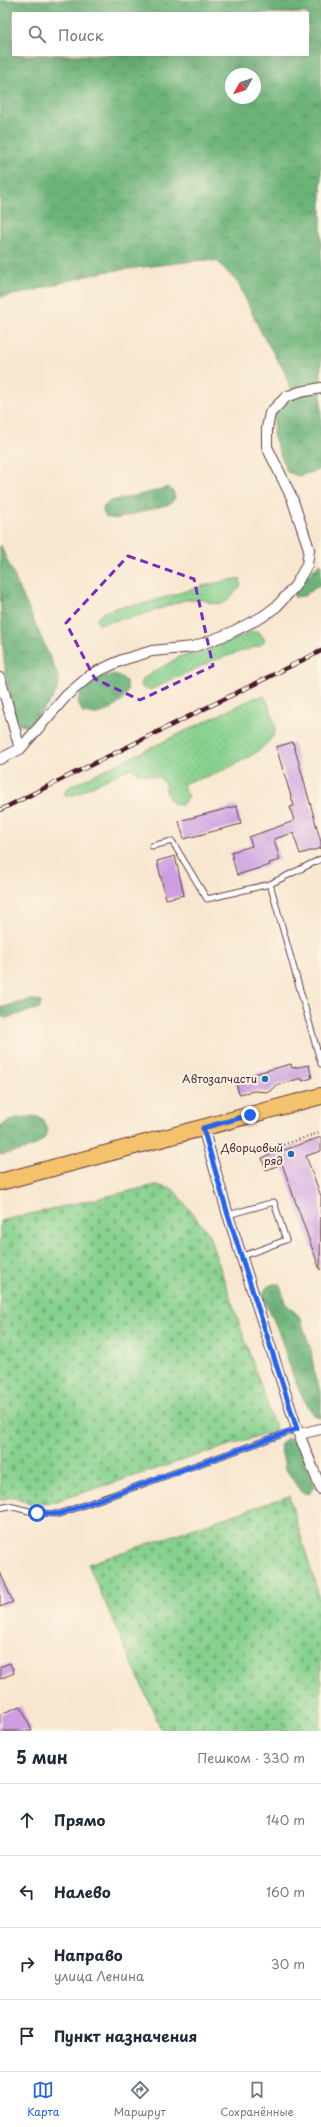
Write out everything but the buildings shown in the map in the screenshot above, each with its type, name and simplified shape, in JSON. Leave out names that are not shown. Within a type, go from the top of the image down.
[{"type":"main road","points":[[0,1182],[321,1096]]},
{"type":"street","points":[[0,759],[20,750],[67,696],[92,674],[122,660],[152,652],[192,647],[228,634],[262,617],[277,606],[295,586],[307,565],[309,549],[292,498],[268,447],[267,428],[270,412],[286,397],[300,392],[321,388]]},
{"type":"street","points":[[0,678],[20,750]]},
{"type":"street","points":[[203,1128],[228,1215],[298,1431],[321,1489]]},
{"type":"street","points":[[298,1431],[321,1429]]},
{"type":"lane","points":[[152,846],[172,841],[207,899],[270,884],[321,859]]},
{"type":"lane","points":[[270,884],[321,1064]]},
{"type":"lane","points":[[228,1215],[274,1202],[286,1240],[242,1256]]},
{"type":"lane","points":[[0,1508],[9,1506],[37,1513],[59,1514],[298,1431]]},
{"type":"path","points":[[257,1154],[321,1132]]},
{"type":"highlighted area","points":[[128,556],[194,579],[213,666],[140,700],[95,679],[66,623]]},
{"type":"green space","points":[[0,0],[321,0],[321,469],[299,476],[287,472],[273,435],[274,417],[280,407],[291,400],[293,395],[284,371],[262,334],[238,283],[217,261],[202,260],[102,272],[24,293],[0,297]]},
{"type":"green space","points":[[168,487],[173,491],[175,498],[170,504],[116,519],[106,517],[102,508],[111,501]]},
{"type":"green space","points":[[0,544],[59,678],[56,691],[48,704],[27,726],[19,725],[13,710],[8,690],[2,639]]},
{"type":"green space","points":[[321,563],[321,584],[304,596],[294,597],[297,587]]},
{"type":"green space","points":[[240,578],[241,585],[232,596],[222,604],[210,603],[204,600],[185,600],[138,616],[99,624],[96,619],[104,612],[117,607],[143,604],[202,586]]},
{"type":"green space","points":[[252,632],[259,632],[265,640],[261,645],[212,661],[150,690],[143,688],[141,685],[143,679],[147,676],[181,656],[198,654]]},
{"type":"green space","points":[[114,674],[123,678],[127,685],[127,692],[122,700],[106,711],[95,714],[83,713],[78,703],[82,691],[96,680]]},
{"type":"green space","points":[[264,696],[268,702],[275,726],[274,734],[268,742],[259,750],[234,765],[208,776],[186,782],[183,786],[188,797],[182,805],[176,804],[169,799],[165,786],[160,778],[140,773],[130,768],[72,796],[67,797],[65,795],[65,792],[69,787],[254,698]]},
{"type":"green space","points":[[30,1000],[39,1000],[41,1002],[40,1008],[6,1018],[0,1016],[0,1009],[3,1007]]},
{"type":"green space","points":[[34,1116],[43,1119],[48,1130],[45,1137],[35,1146],[22,1151],[0,1155],[0,1126],[16,1118]]},
{"type":"green space","points":[[156,1185],[173,1189],[208,1233],[276,1430],[54,1502],[31,1504],[11,1497],[0,1500],[0,1221]]},
{"type":"green space","points":[[273,1284],[280,1284],[285,1303],[300,1317],[311,1350],[315,1378],[321,1391],[321,1418],[316,1417],[302,1397],[281,1339],[265,1303],[263,1294],[267,1287]]},
{"type":"green space","points":[[287,1438],[296,1438],[300,1444],[314,1486],[309,1494],[301,1492],[285,1468],[280,1445]]},
{"type":"green space","points":[[289,1496],[321,1603],[321,1731],[162,1731],[88,1564]]},
{"type":"railway","points":[[0,810],[321,651]]},
{"type":"place","name":"Автозапчасти","points":[[265,1079]]},
{"type":"place","name":"Дворцовый ряд","points":[[291,1154]]},
{"type":"route","points":[[37,1513],[59,1514],[297,1429],[228,1215],[203,1128],[250,1115]]}]
